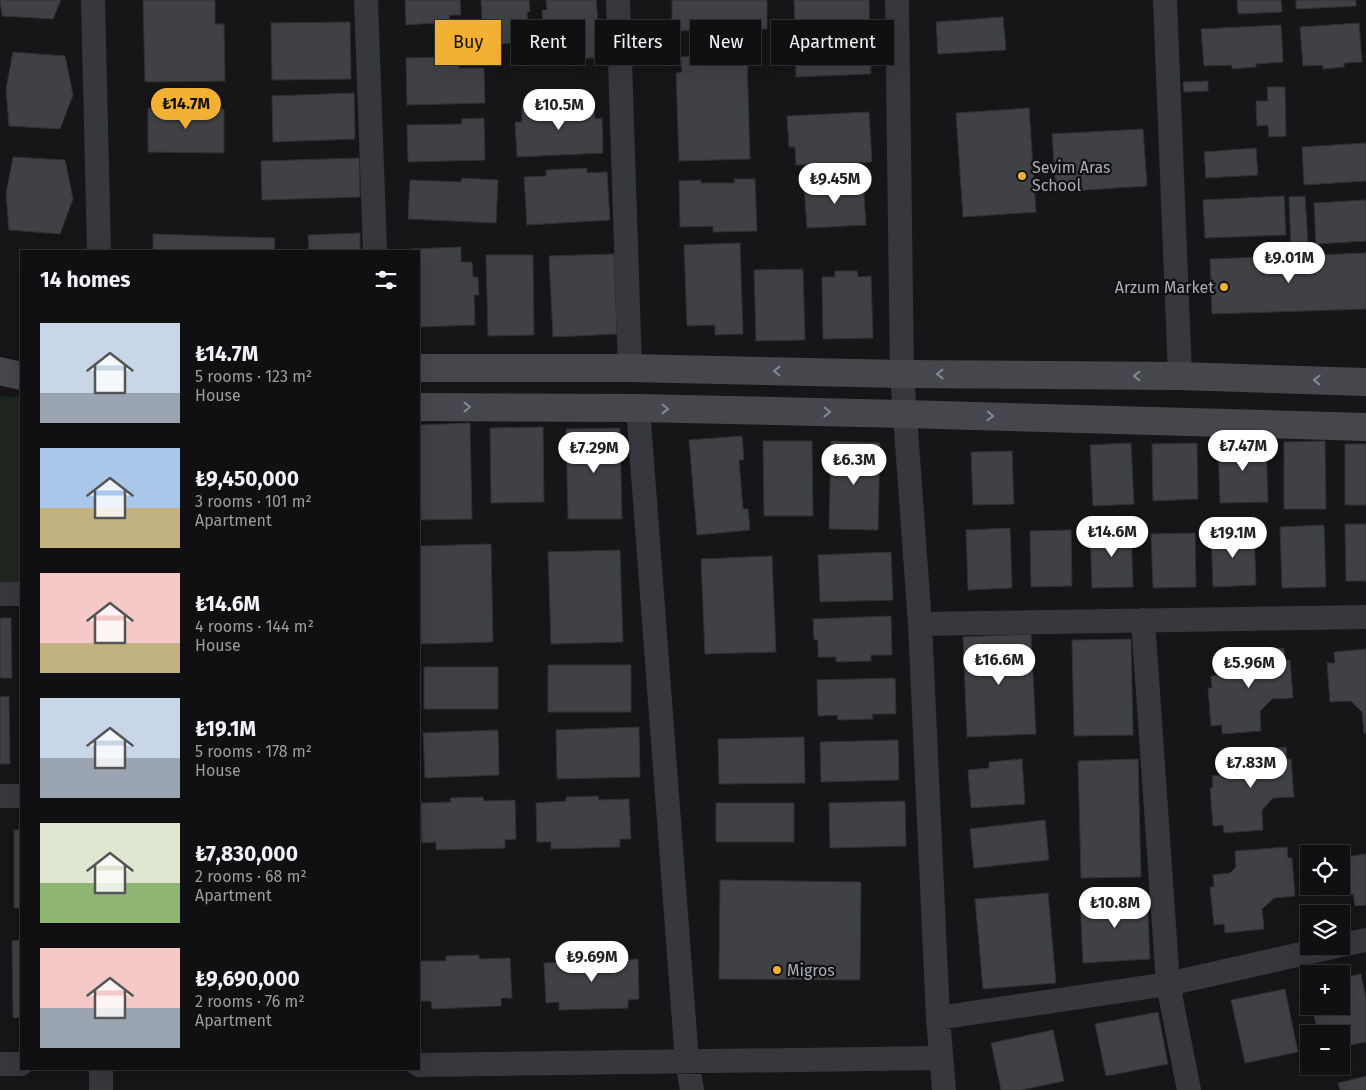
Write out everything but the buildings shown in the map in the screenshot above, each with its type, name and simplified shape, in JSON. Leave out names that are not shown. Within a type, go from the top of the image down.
[{"type":"street","points":[[93,0],[99,250]]},
{"type":"street","points":[[366,0],[375,250]]},
{"type":"street","points":[[618,0],[630,368]]},
{"type":"street","points":[[897,0],[902,374],[920,624],[938,1018],[944,1090]]},
{"type":"street","points":[[1165,0],[1180,376]]},
{"type":"street","points":[[0,363],[20,362]]},
{"type":"street","points":[[420,368],[630,368],[902,374],[1180,376],[1366,382]]},
{"type":"street","points":[[0,371],[20,376]]},
{"type":"street","points":[[420,407],[638,408],[1366,427]]},
{"type":"street","points":[[638,408],[687,1061],[692,1090]]},
{"type":"street","points":[[0,594],[20,594]]},
{"type":"street","points":[[920,624],[1366,617]]},
{"type":"street","points":[[1142,620],[1168,984],[1189,1090]]},
{"type":"street","points":[[0,796],[20,796]]},
{"type":"street","points":[[1350,943],[1366,940]]},
{"type":"street","points":[[938,1018],[1168,984],[1300,954]]},
{"type":"street","points":[[420,1065],[941,1058]]},
{"type":"street","points":[[0,1064],[20,1064]]},
{"type":"street","points":[[101,1070],[101,1090]]},
{"type":"shaded area","points":[[0,396],[20,397],[20,583],[0,583]]},
{"type":"place","name":"Sevim Aras School","points":[[1022,176]]},
{"type":"place","name":"Arzum Market","points":[[1224,287]]},
{"type":"place","name":"Migros","points":[[777,970]]}]
